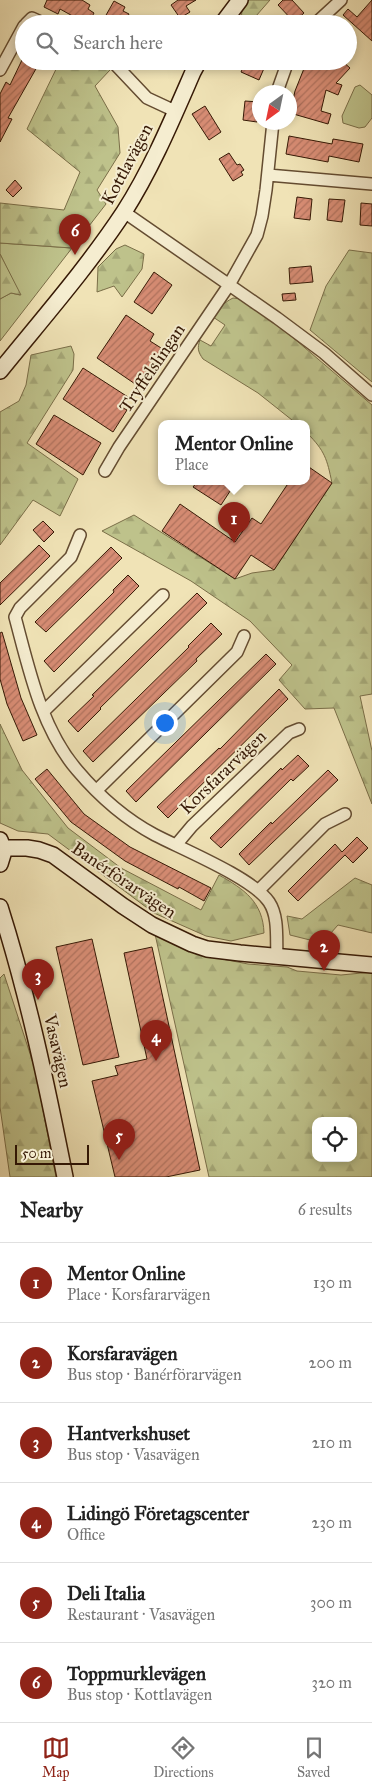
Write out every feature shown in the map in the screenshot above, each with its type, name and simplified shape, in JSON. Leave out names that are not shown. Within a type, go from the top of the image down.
[{"type":"street","points":[[229,15],[240,0]]},
{"type":"street","points":[[325,15],[341,0]]},
{"type":"street","points":[[0,70],[15,43]]},
{"type":"street","points":[[121,70],[147,98],[175,111]]},
{"type":"street","name":"Kottlavägen","points":[[0,371],[83,268],[124,212],[158,150],[193,70]]},
{"type":"street","points":[[279,85],[285,70]]},
{"type":"street","name":"Tryffelslingan","points":[[105,471],[119,447],[229,285],[257,235],[262,216],[272,130]]},
{"type":"street","points":[[268,174],[372,184]]},
{"type":"street","points":[[124,212],[324,353],[372,395]]},
{"type":"street","points":[[80,535],[71,557],[20,608],[15,617],[32,680],[54,735],[77,770],[128,819],[259,890],[272,908],[275,921],[277,957]]},
{"type":"street","points":[[44,711],[164,595]]},
{"type":"street","points":[[97,790],[237,652],[244,636]]},
{"type":"street","name":"Korsfararvägen","points":[[176,845],[192,826],[289,733],[299,729]]},
{"type":"street","points":[[259,890],[325,824],[346,814]]},
{"type":"street","points":[[0,864],[3,857],[2,844]]},
{"type":"street","name":"Banérförarvägen","points":[[2,844],[40,850],[53,855],[152,925],[183,941],[207,949],[372,965]]},
{"type":"street","name":"Vasavägen","points":[[0,906],[26,996],[42,1061],[66,1177]]},
{"type":"green space","points":[[249,0],[270,0],[257,15],[242,15],[242,9]]},
{"type":"green space","points":[[56,70],[110,70],[95,86],[118,127],[120,153],[97,190],[106,204],[72,248],[0,243],[0,203],[64,210],[80,172],[27,129]]},
{"type":"green space","points":[[360,85],[372,95],[372,118],[365,127],[359,128],[343,123],[342,116],[355,87]]},
{"type":"green space","points":[[0,243],[72,248],[0,341],[0,299],[11,293],[20,295],[0,254]]},
{"type":"green space","points":[[125,245],[144,254],[142,269],[122,297],[114,286],[97,292],[98,267],[116,249]]},
{"type":"green space","points":[[349,250],[372,253],[372,382],[310,330],[326,286]]},
{"type":"green space","points":[[0,254],[21,295],[11,293],[0,299]]},
{"type":"green space","points":[[233,298],[242,299],[291,336],[372,405],[372,694],[360,696],[372,751],[372,804],[334,708],[305,709],[279,680],[292,665],[250,621],[191,581],[102,531],[134,515],[235,579],[252,573],[274,570],[332,483],[324,456],[310,436],[310,420],[292,420],[258,393],[203,359],[200,354],[198,348],[200,340],[211,346],[225,325],[213,317],[226,302]]},
{"type":"green space","points":[[71,346],[74,354],[73,370],[27,443],[78,479],[60,516],[33,500],[0,545],[0,412],[19,401],[26,385],[31,355]]},
{"type":"green space","points":[[0,724],[22,770],[68,828],[121,868],[201,910],[219,875],[244,891],[256,905],[263,922],[264,933],[231,941],[206,936],[154,913],[48,834],[18,831],[0,823]]},
{"type":"green space","points":[[355,878],[372,885],[372,933],[338,925],[322,943],[290,935],[287,916],[302,919]]},
{"type":"green space","points":[[155,934],[196,954],[248,964],[287,967],[297,971],[341,975],[372,972],[372,1177],[209,1177]]},
{"type":"green space","points":[[4,974],[35,1069],[56,1177],[10,1177],[0,1107],[0,978]]},
{"type":"building","points":[[47,0],[82,0],[90,5],[88,9],[94,13],[93,15],[71,15],[60,9],[58,14],[44,7]]},
{"type":"building","points":[[178,0],[196,0],[186,6],[190,12],[185,15],[178,15],[171,5]]},
{"type":"building","points":[[283,0],[292,0],[304,13],[302,15],[287,15],[278,5]]},
{"type":"building","points":[[372,0],[372,41],[357,28],[357,17]]},
{"type":"building","points":[[114,1],[125,7],[123,11],[129,14],[128,15],[106,15]]},
{"type":"building","points":[[348,9],[355,15],[343,15]]},
{"type":"building","points":[[17,70],[35,70],[8,118],[12,119],[0,142],[0,94],[6,82],[10,85]]},
{"type":"building","points":[[242,70],[263,70],[259,80],[241,72]]},
{"type":"building","points":[[303,70],[348,70],[336,83],[342,85],[338,95],[326,90],[321,111],[331,114],[328,124],[297,115],[297,86]]},
{"type":"building","points":[[245,101],[252,102],[252,121],[243,120]]},
{"type":"building","points":[[205,106],[221,132],[209,140],[192,114]]},
{"type":"building","points":[[289,136],[332,144],[333,139],[363,144],[359,162],[329,156],[328,162],[286,154]]},
{"type":"building","points":[[229,153],[237,165],[240,164],[244,170],[241,172],[243,175],[233,181],[219,159]]},
{"type":"building","points":[[15,180],[22,188],[13,197],[6,190]]},
{"type":"building","points":[[297,197],[312,199],[310,220],[294,218]]},
{"type":"building","points":[[329,199],[345,200],[342,222],[327,220]]},
{"type":"building","points":[[361,203],[372,204],[372,226],[360,225]]},
{"type":"building","points":[[311,266],[313,282],[290,284],[289,268]]},
{"type":"building","points":[[154,272],[172,285],[152,314],[134,302]]},
{"type":"building","points":[[295,293],[296,300],[283,301],[282,294]]},
{"type":"building","points":[[126,315],[154,334],[150,341],[169,353],[144,390],[97,358]]},
{"type":"building","points":[[83,368],[128,397],[121,407],[127,410],[113,432],[63,399]]},
{"type":"building","points":[[54,415],[101,443],[83,475],[36,444]]},
{"type":"building","points":[[310,468],[332,483],[274,570],[251,555],[235,579],[162,531],[180,504],[235,542],[252,518],[261,524],[287,485],[310,485]]},
{"type":"building","points":[[195,485],[234,485],[221,505],[193,487]]},
{"type":"building","points":[[43,521],[54,532],[44,542],[33,530]]},
{"type":"building","points":[[39,545],[50,556],[0,605],[0,583]]},
{"type":"building","points":[[111,547],[122,558],[46,632],[35,622]]},
{"type":"building","points":[[128,575],[139,586],[54,672],[44,661],[114,592],[113,590]]},
{"type":"building","points":[[197,593],[207,603],[78,732],[68,721],[94,696],[92,695]]},
{"type":"building","points":[[211,623],[222,634],[196,659],[197,661],[93,762],[83,751]]},
{"type":"building","points":[[2,632],[21,698],[37,735],[23,741],[7,704],[0,679],[0,633]]},
{"type":"building","points":[[266,654],[276,664],[136,802],[126,791]]},
{"type":"building","points":[[279,689],[288,699],[168,818],[157,807],[220,749]]},
{"type":"building","points":[[298,755],[309,766],[293,781],[291,779],[221,848],[210,838],[281,768],[282,770]]},
{"type":"building","points":[[47,769],[84,814],[130,847],[211,888],[204,901],[125,861],[71,822],[35,779]]},
{"type":"building","points":[[328,770],[338,780],[249,865],[239,854]]},
{"type":"building","points":[[357,837],[368,848],[353,863],[345,855],[298,901],[288,891],[335,844],[342,852]]},
{"type":"building","points":[[92,939],[119,1057],[83,1065],[56,947]]},
{"type":"building","points":[[152,947],[200,1170],[166,1177],[115,1177],[92,1081],[118,1075],[115,1066],[147,1059],[124,953]]},
{"type":"place","name":"Toppmurklevägen","points":[[75,255]]},
{"type":"place","name":"Mentor Online","points":[[234,543]]},
{"type":"place","name":"Korsfaravägen","points":[[324,971]]},
{"type":"place","name":"Hantverkshuset","points":[[38,1000]]},
{"type":"place","name":"Lidingö Företagscenter","points":[[156,1061]]},
{"type":"place","name":"Deli Italia","points":[[119,1160]]}]
